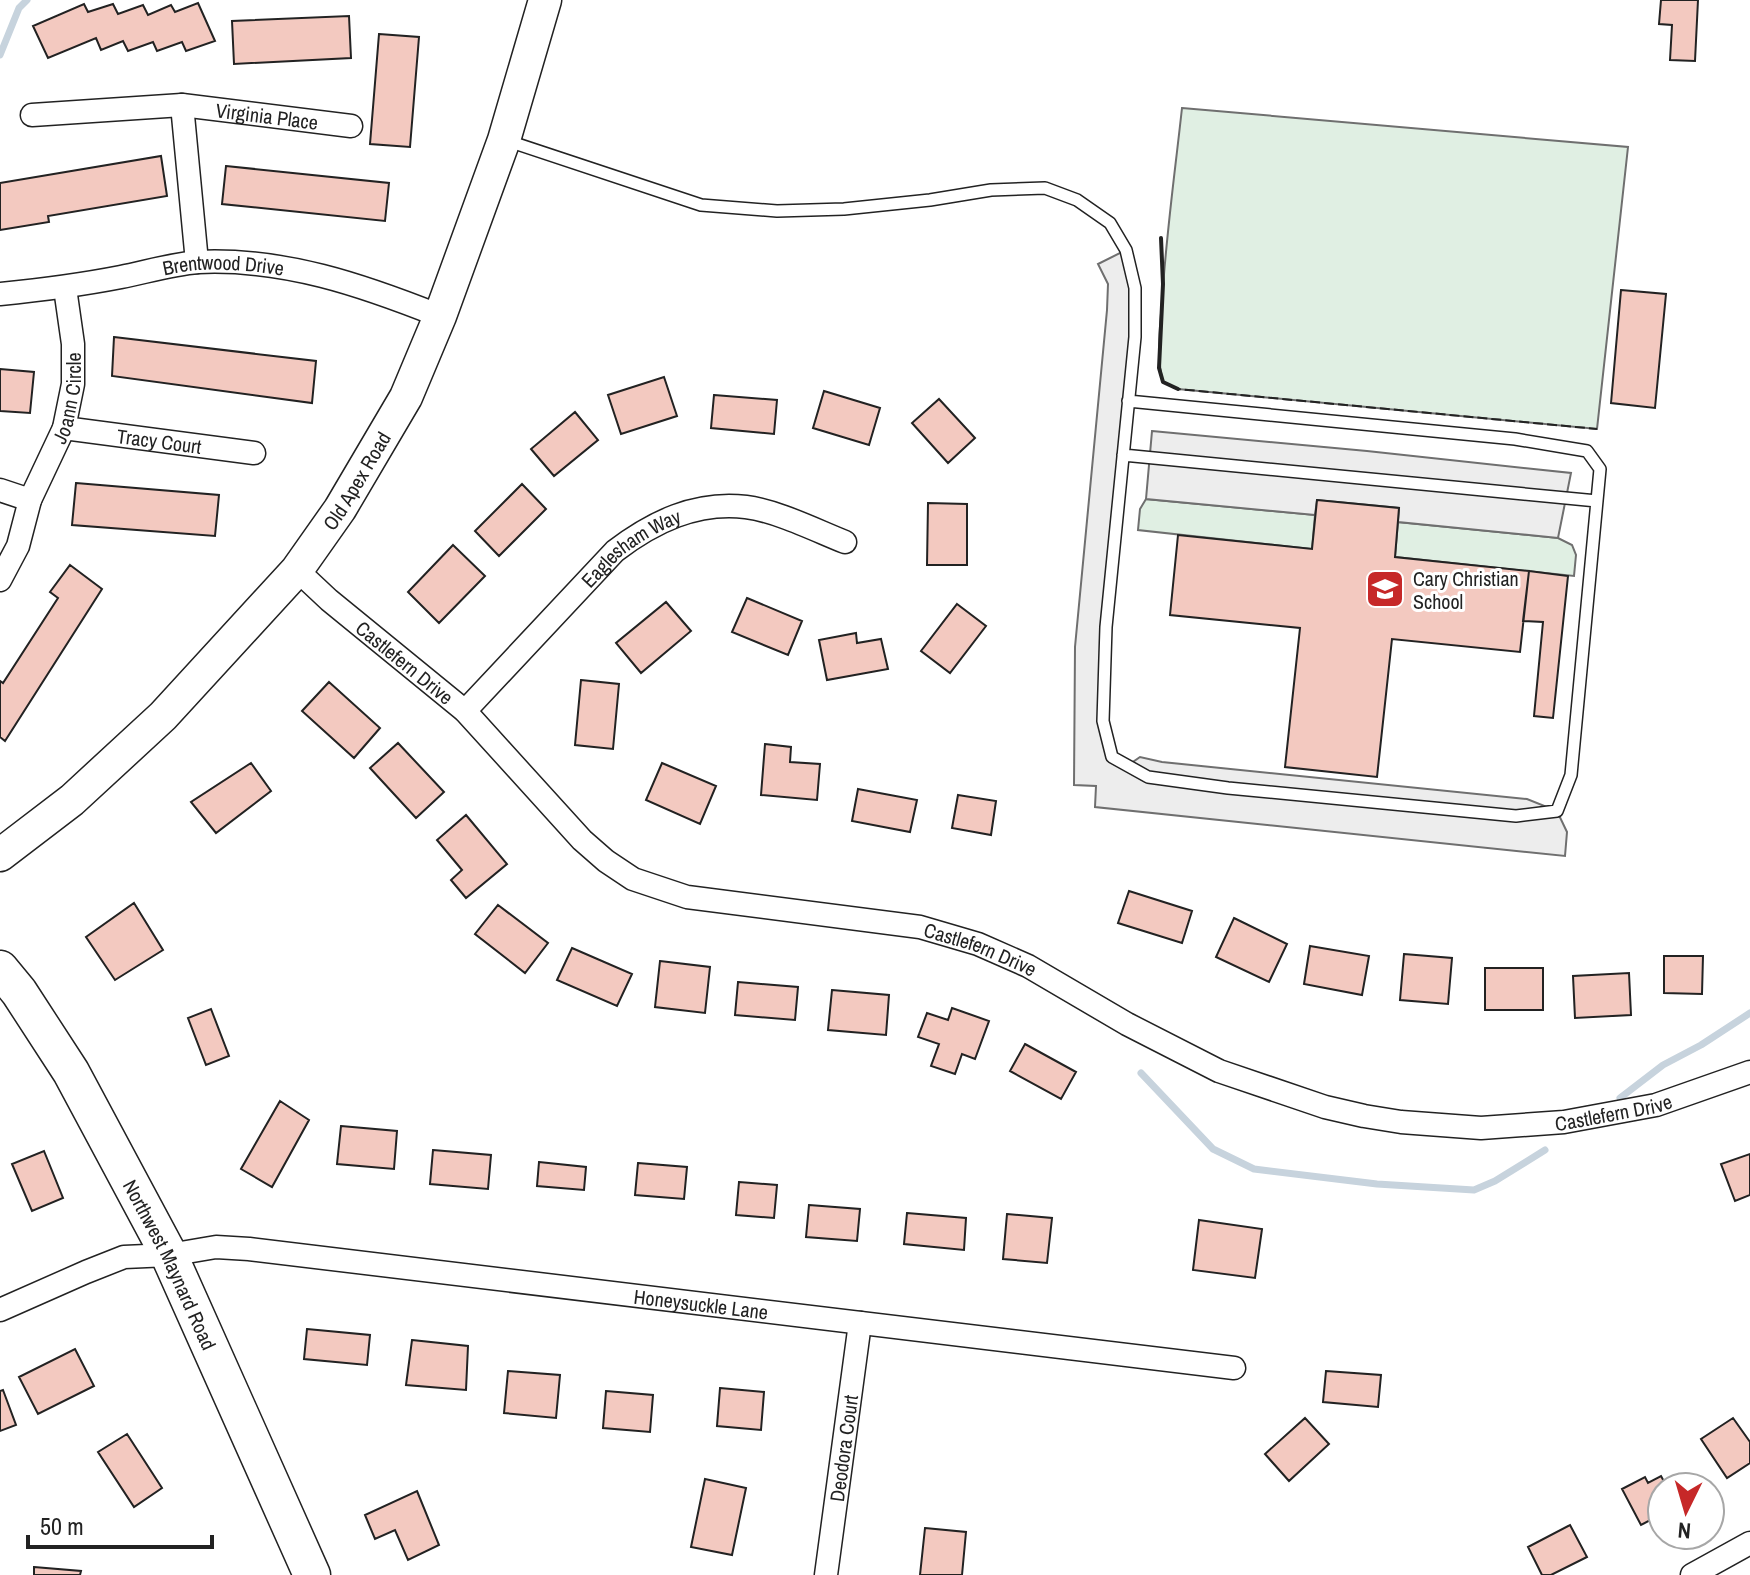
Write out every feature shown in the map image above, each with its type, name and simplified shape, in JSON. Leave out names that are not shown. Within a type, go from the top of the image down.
[{"type":"main road","name":"Old Apex Road","points":[[0,855],[72,800],[163,716],[297,570],[340,509],[406,397],[440,316],[504,140],[545,0]]},
{"type":"main road","name":"Northwest Maynard Road","points":[[0,969],[19,992],[71,1072],[169,1255],[312,1575]]},
{"type":"street","name":"Virginia Place","points":[[32,115],[182,105],[351,126]]},
{"type":"street","name":"Virginia Place","points":[[182,105],[197,262]]},
{"type":"street","name":"Brentwood Drive","points":[[0,294],[65,288],[197,262],[285,268],[325,276],[371,289],[440,316]]},
{"type":"street","name":"Joann Circle","points":[[0,580],[18,546],[30,500],[64,428],[73,384],[73,344],[65,288]]},
{"type":"street","name":"Tracy Court","points":[[64,428],[254,453]]},
{"type":"street","points":[[0,490],[30,500]]},
{"type":"street","name":"Eaglesham Way","points":[[465,711],[615,551],[664,520],[690,511],[746,507],[783,517],[845,542]]},
{"type":"street","name":"Castlefern Drive","points":[[297,570],[329,600],[465,711],[582,840],[633,879],[687,897],[920,927],[978,944],[1028,966],[1127,1024],[1219,1071],[1325,1107],[1389,1120],[1481,1128],[1564,1122],[1656,1105],[1750,1072]]},
{"type":"street","name":"Honeysuckle Lane","points":[[0,1310],[124,1257],[169,1255],[216,1247],[1234,1368]]},
{"type":"street","name":"Deodora Court","points":[[826,1575],[860,1323]]},
{"type":"street","points":[[1692,1575],[1750,1543]]},
{"type":"lane","points":[[504,140],[701,205],[777,211],[844,209],[991,190],[1045,188],[1077,200],[1110,223],[1126,250],[1135,288],[1135,337],[1128,401],[1106,643],[1103,721],[1112,757],[1148,777],[1228,788],[1516,816],[1557,811],[1571,775],[1600,469],[1587,451],[1515,439],[1128,401]]},
{"type":"lane","points":[[1123,455],[1597,501]]},
{"type":"green space","points":[[1182,108],[1628,147],[1597,429],[1178,389],[1163,382],[1160,332]]},
{"type":"green space","points":[[1146,499],[1315,515],[1312,549],[1138,530],[1140,509]]},
{"type":"green space","points":[[1398,522],[1558,538],[1572,545],[1576,555],[1574,576],[1395,557]]},
{"type":"shaded area","points":[[1126,250],[1135,288],[1103,721],[1112,757],[1127,766],[1140,757],[1162,762],[1527,799],[1557,811],[1567,832],[1565,856],[1095,807],[1096,786],[1074,785],[1075,647],[1107,310],[1108,284],[1098,264]]},
{"type":"shaded area","points":[[1152,431],[1571,473],[1558,538],[1398,522],[1399,508],[1317,500],[1315,515],[1146,499]]},
{"type":"building","points":[[1661,0],[1698,0],[1695,61],[1670,60],[1672,25],[1659,24]]},
{"type":"building","points":[[198,3],[215,41],[186,51],[182,42],[157,51],[153,42],[128,51],[123,41],[101,50],[96,38],[48,58],[33,26],[84,4],[88,12],[113,4],[118,14],[143,5],[148,15],[171,5],[175,12]]},
{"type":"building","points":[[349,16],[351,58],[234,64],[232,21]]},
{"type":"building","points":[[379,34],[419,37],[410,147],[370,144]]},
{"type":"building","points":[[161,156],[167,196],[48,216],[49,222],[0,230],[0,183]]},
{"type":"building","points":[[226,166],[389,183],[385,221],[222,204]]},
{"type":"building","points":[[1621,290],[1666,294],[1655,408],[1611,403]]},
{"type":"building","points":[[114,337],[316,361],[312,403],[112,376]]},
{"type":"building","points":[[0,369],[34,372],[30,413],[0,411]]},
{"type":"building","points":[[664,377],[677,416],[621,434],[608,395]]},
{"type":"building","points":[[824,391],[880,408],[869,445],[813,428]]},
{"type":"building","points":[[714,395],[777,400],[774,434],[711,428]]},
{"type":"building","points":[[939,399],[975,438],[948,463],[912,423]]},
{"type":"building","points":[[575,412],[598,440],[554,476],[531,449]]},
{"type":"building","points":[[76,483],[219,495],[215,536],[72,525]]},
{"type":"building","points":[[522,484],[546,509],[499,556],[475,531]]},
{"type":"building","name":"Cary Christian School","points":[[1317,500],[1399,508],[1395,557],[1529,571],[1520,652],[1392,639],[1377,777],[1285,767],[1300,628],[1170,615],[1178,535],[1312,549]]},
{"type":"building","points":[[928,503],[967,504],[967,565],[927,565]]},
{"type":"building","points":[[453,545],[485,576],[439,623],[408,592]]},
{"type":"building","points":[[70,565],[102,589],[5,741],[0,737],[0,681],[3,683],[58,598],[50,592]]},
{"type":"building","points":[[1529,571],[1568,576],[1553,718],[1534,716],[1543,622],[1523,621]]},
{"type":"building","points":[[747,598],[802,621],[788,655],[732,632]]},
{"type":"building","points":[[666,602],[691,631],[641,673],[616,643]]},
{"type":"building","points":[[957,604],[986,626],[950,673],[921,651]]},
{"type":"building","points":[[856,633],[857,643],[881,639],[888,669],[827,680],[819,640]]},
{"type":"building","points":[[581,680],[619,684],[613,749],[575,745]]},
{"type":"building","points":[[329,682],[380,728],[354,758],[302,711]]},
{"type":"building","points":[[398,743],[444,792],[416,818],[370,768]]},
{"type":"building","points":[[765,744],[791,747],[790,762],[820,764],[817,800],[761,795]]},
{"type":"building","points":[[251,763],[271,791],[216,833],[191,802]]},
{"type":"building","points":[[662,763],[716,786],[700,824],[646,800]]},
{"type":"building","points":[[858,789],[917,800],[910,832],[852,821]]},
{"type":"building","points":[[958,795],[996,801],[991,835],[952,828]]},
{"type":"building","points":[[466,815],[507,864],[466,898],[451,880],[462,870],[437,840]]},
{"type":"building","points":[[1129,891],[1192,911],[1182,943],[1118,923]]},
{"type":"building","points":[[134,903],[163,950],[115,980],[86,937]]},
{"type":"building","points":[[498,905],[548,943],[525,973],[475,934]]},
{"type":"building","points":[[1234,918],[1287,944],[1269,982],[1216,957]]},
{"type":"building","points":[[1310,946],[1369,956],[1362,995],[1304,984]]},
{"type":"building","points":[[572,948],[632,974],[617,1006],[557,980]]},
{"type":"building","points":[[1404,954],[1452,958],[1448,1004],[1400,1000]]},
{"type":"building","points":[[1664,956],[1703,956],[1702,994],[1664,993]]},
{"type":"building","points":[[660,961],[710,967],[705,1013],[655,1007]]},
{"type":"building","points":[[1485,968],[1543,968],[1543,1010],[1485,1010]]},
{"type":"building","points":[[1629,973],[1631,1015],[1575,1018],[1573,976]]},
{"type":"building","points":[[738,982],[798,987],[795,1020],[735,1015]]},
{"type":"building","points":[[832,990],[889,995],[886,1035],[828,1030]]},
{"type":"building","points":[[952,1008],[989,1021],[975,1059],[962,1054],[955,1074],[931,1066],[939,1044],[918,1037],[927,1013],[948,1020]]},
{"type":"building","points":[[211,1009],[229,1056],[206,1065],[188,1018]]},
{"type":"building","points":[[1025,1044],[1076,1072],[1061,1099],[1010,1071]]},
{"type":"building","points":[[280,1101],[309,1120],[272,1187],[241,1169]]},
{"type":"building","points":[[341,1126],[397,1131],[394,1169],[337,1164]]},
{"type":"building","points":[[433,1150],[491,1155],[488,1189],[430,1184]]},
{"type":"building","points":[[44,1151],[63,1198],[32,1211],[12,1164]]},
{"type":"building","points":[[1750,1154],[1750,1195],[1735,1201],[1721,1164]]},
{"type":"building","points":[[539,1162],[586,1167],[584,1190],[537,1186]]},
{"type":"building","points":[[638,1163],[687,1167],[684,1199],[635,1195]]},
{"type":"building","points":[[739,1182],[777,1185],[774,1218],[736,1215]]},
{"type":"building","points":[[809,1205],[860,1209],[857,1241],[806,1237]]},
{"type":"building","points":[[907,1213],[966,1218],[964,1250],[904,1244]]},
{"type":"building","points":[[1007,1214],[1052,1218],[1047,1263],[1003,1259]]},
{"type":"building","points":[[1199,1220],[1262,1229],[1255,1278],[1193,1270]]},
{"type":"building","points":[[307,1329],[370,1335],[367,1365],[304,1359]]},
{"type":"building","points":[[412,1340],[468,1346],[466,1390],[406,1385]]},
{"type":"building","points":[[75,1349],[94,1386],[38,1414],[19,1377]]},
{"type":"building","points":[[508,1371],[560,1375],[556,1418],[504,1413]]},
{"type":"building","points":[[1326,1371],[1381,1375],[1378,1407],[1323,1402]]},
{"type":"building","points":[[720,1388],[764,1392],[761,1430],[717,1426]]},
{"type":"building","points":[[3,1390],[16,1425],[0,1431],[0,1391]]},
{"type":"building","points":[[606,1391],[653,1395],[650,1432],[603,1428]]},
{"type":"building","points":[[1305,1418],[1329,1444],[1289,1481],[1265,1454]]},
{"type":"building","points":[[1733,1418],[1750,1442],[1750,1463],[1727,1478],[1726,1471],[1722,1471],[1701,1439]]},
{"type":"building","points":[[127,1434],[162,1488],[134,1507],[98,1452]]},
{"type":"building","points":[[1645,1477],[1646,1522],[1641,1525],[1622,1489]]},
{"type":"building","points":[[705,1479],[746,1488],[732,1555],[691,1547]]},
{"type":"building","points":[[417,1491],[439,1545],[408,1560],[395,1530],[375,1539],[365,1515]]},
{"type":"building","points":[[1570,1525],[1587,1557],[1551,1575],[1542,1575],[1528,1547]]},
{"type":"building","points":[[925,1528],[966,1532],[962,1575],[920,1575]]},
{"type":"building","points":[[34,1567],[81,1571],[80,1575],[34,1575]]},
{"type":"waterway","points":[[0,55],[19,8],[27,0]]},
{"type":"waterway","points":[[1620,1098],[1663,1065],[1750,1013]]},
{"type":"waterway","points":[[1141,1073],[1213,1149],[1254,1169],[1377,1184],[1474,1190],[1495,1181],[1545,1150]]},
{"type":"fence","points":[[1161,238],[1163,284],[1159,368],[1163,382],[1178,389],[1597,429]]},
{"type":"wall","points":[[1161,238],[1163,284],[1159,368],[1163,382],[1178,389]]},
{"type":"place","name":"Cary Christian School","points":[[1385,589]]}]
